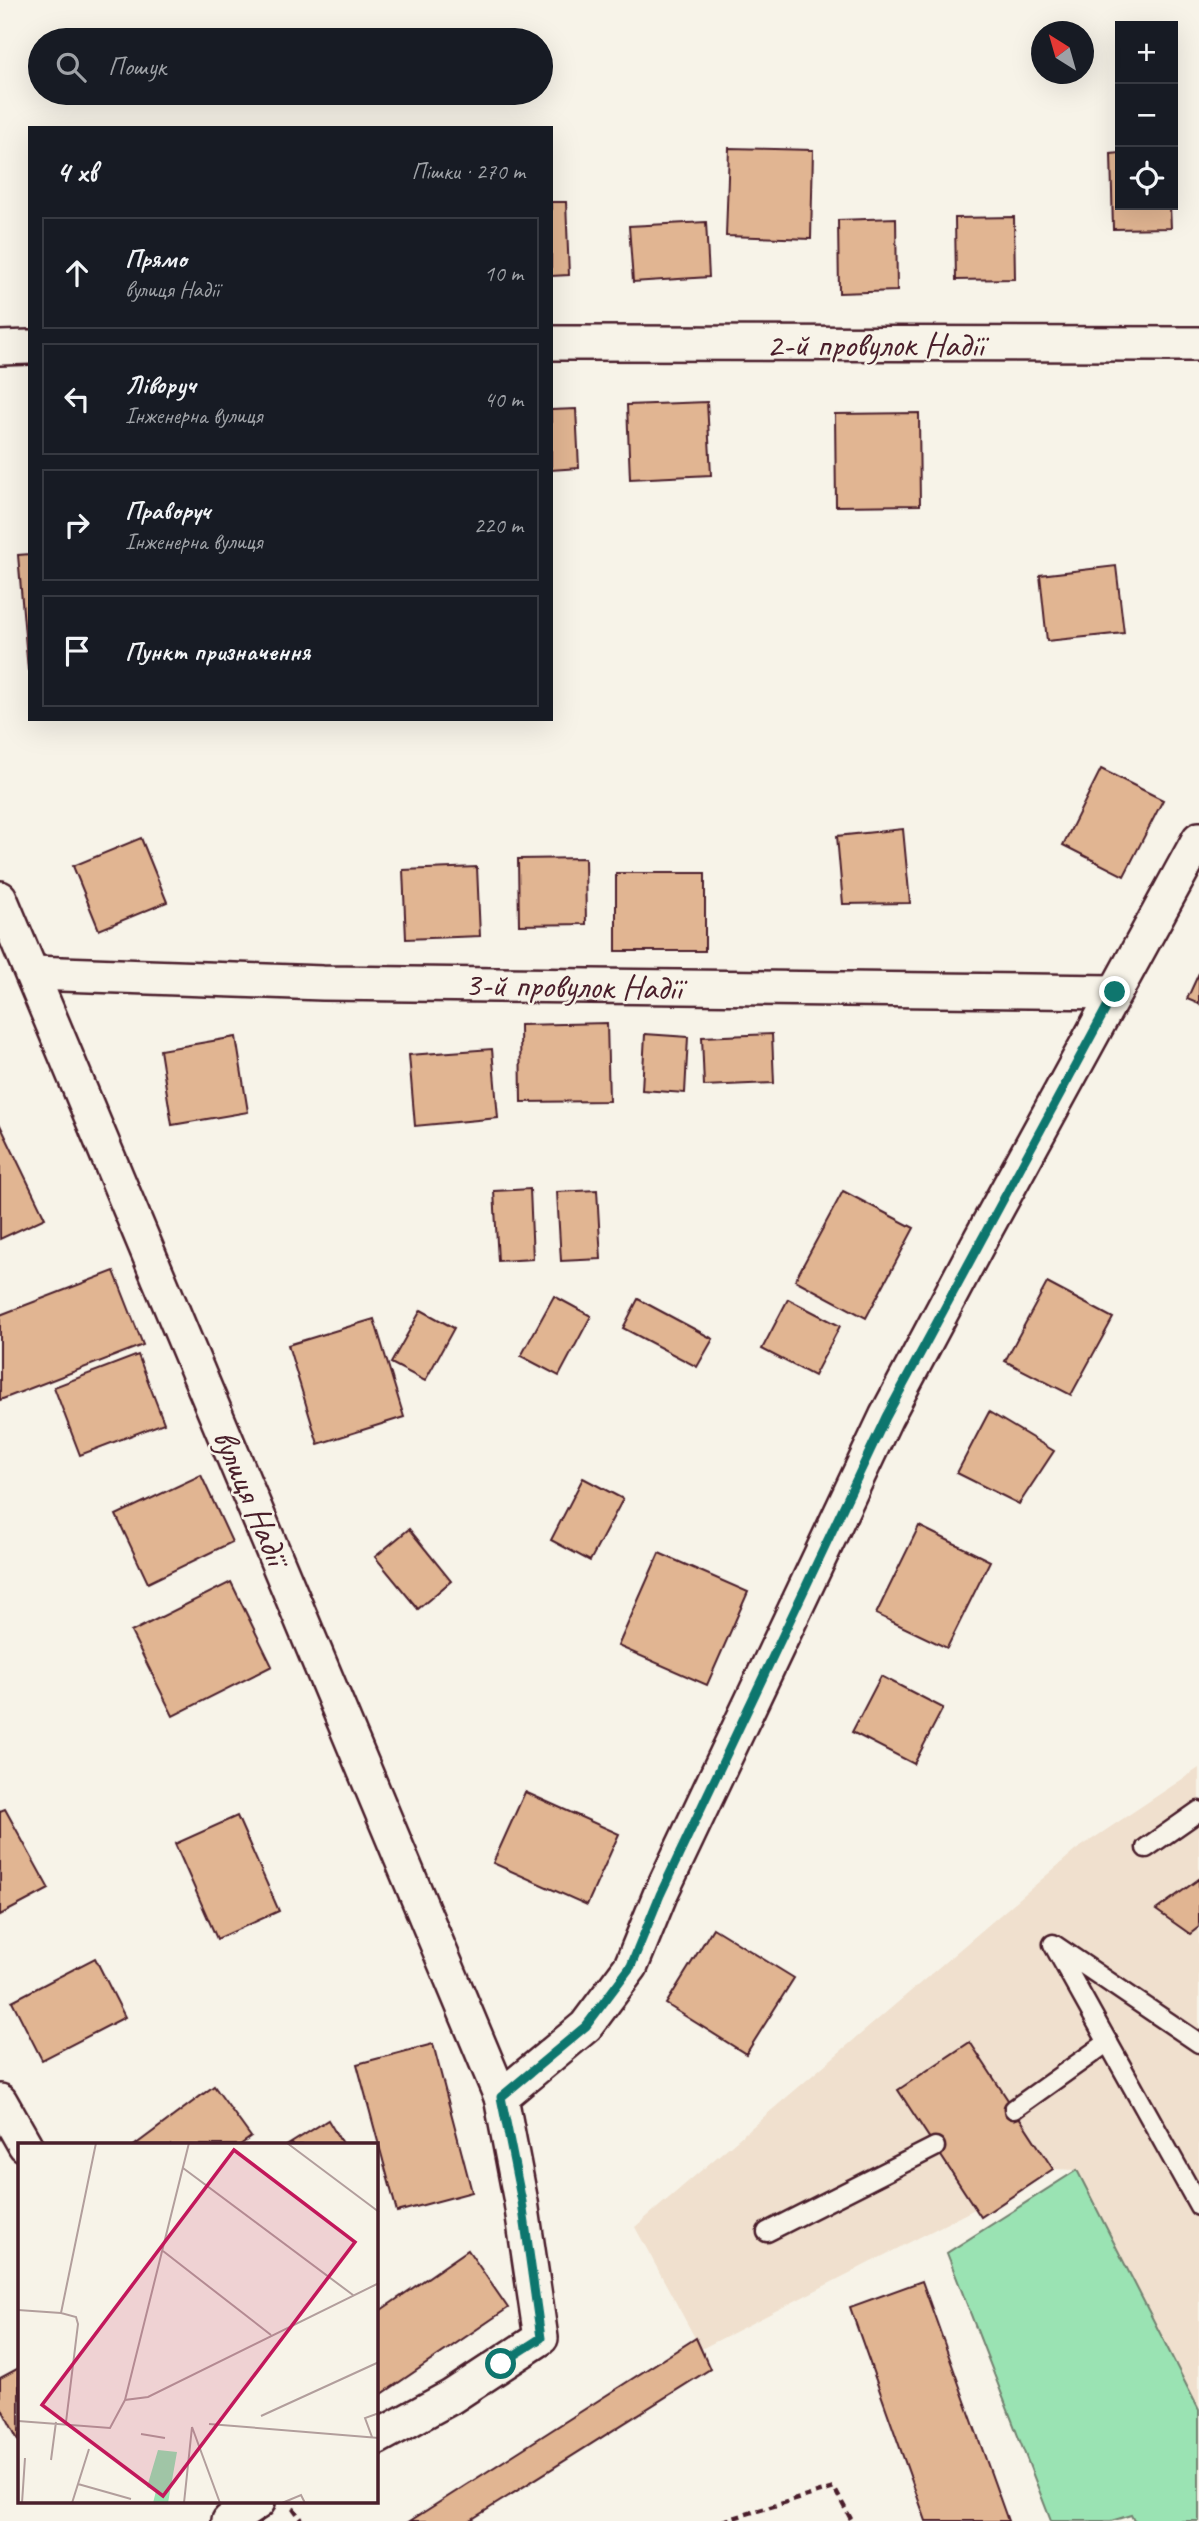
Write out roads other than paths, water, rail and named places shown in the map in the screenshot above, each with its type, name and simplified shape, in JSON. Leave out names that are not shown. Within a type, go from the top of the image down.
[{"type":"street","name":"2-й провулок Надії","points":[[553,343],[1199,344]]},
{"type":"street","points":[[0,348],[28,348]]},
{"type":"street","points":[[501,2097],[586,2026],[631,1966],[666,1882],[886,1417],[1199,839]]},
{"type":"street","name":"вулиця Надії","points":[[0,898],[501,2097],[522,2202],[541,2338],[451,2397],[378,2437]]},
{"type":"street","name":"3-й провулок Надії","points":[[32,973],[323,983],[1115,992]]},
{"type":"street","points":[[0,2101],[24,2143]]},
{"type":"lane","points":[[1146,1848],[1199,1811]]},
{"type":"lane","points":[[1199,2043],[1053,1944],[1199,2206]]},
{"type":"lane","points":[[1014,2109],[1108,2042]]},
{"type":"lane","points":[[766,2232],[935,2147]]}]
